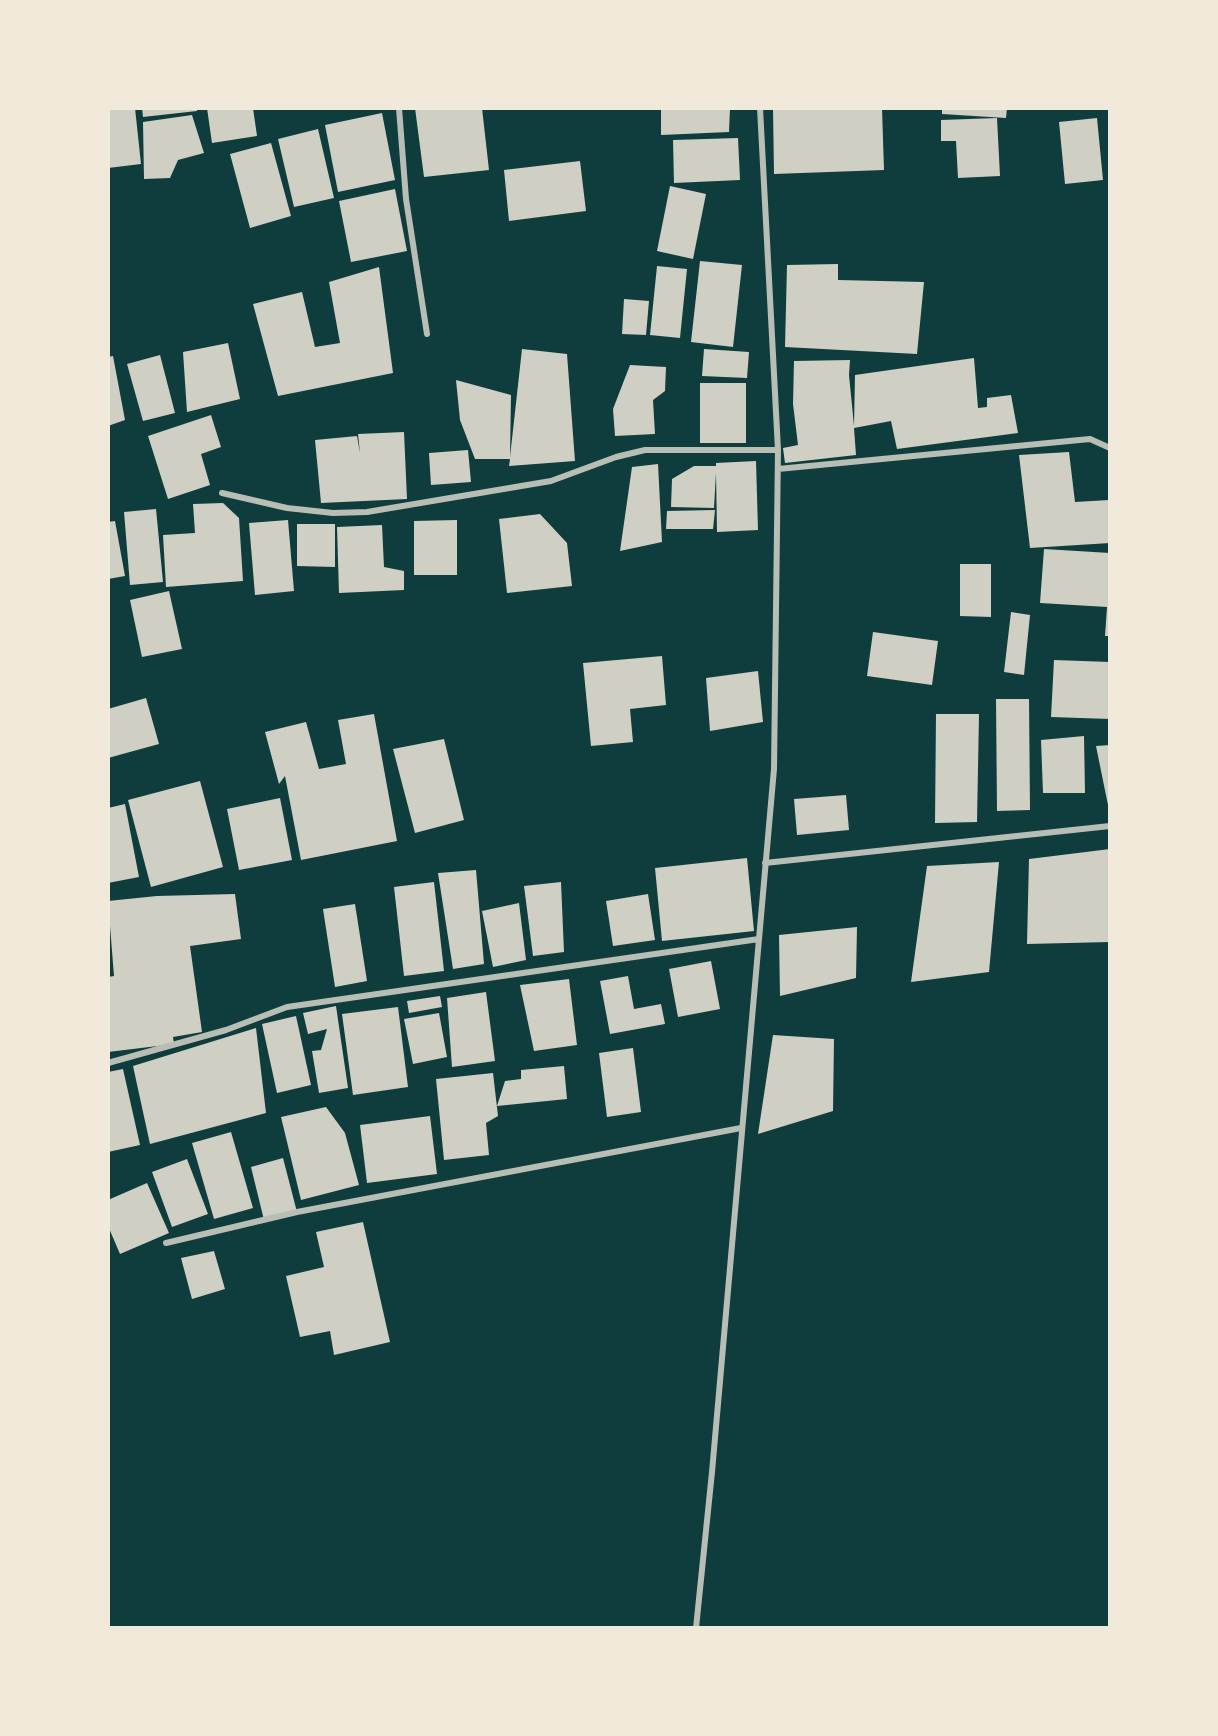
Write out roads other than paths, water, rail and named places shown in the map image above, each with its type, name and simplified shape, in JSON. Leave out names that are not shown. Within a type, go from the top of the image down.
[{"type":"street","points":[[399,108],[406,199],[427,334]]},
{"type":"street","points":[[696,1628],[712,1472],[774,769],[778,450],[760,108]]},
{"type":"street","points":[[778,469],[1090,439],[1110,448]]},
{"type":"street","points":[[222,493],[287,508],[333,513],[367,512],[551,481],[616,457],[645,450],[778,450]]},
{"type":"street","points":[[765,863],[1110,826]]},
{"type":"street","points":[[108,1063],[226,1030],[287,1007],[759,939]]},
{"type":"street","points":[[166,1243],[297,1212],[741,1128]]}]
